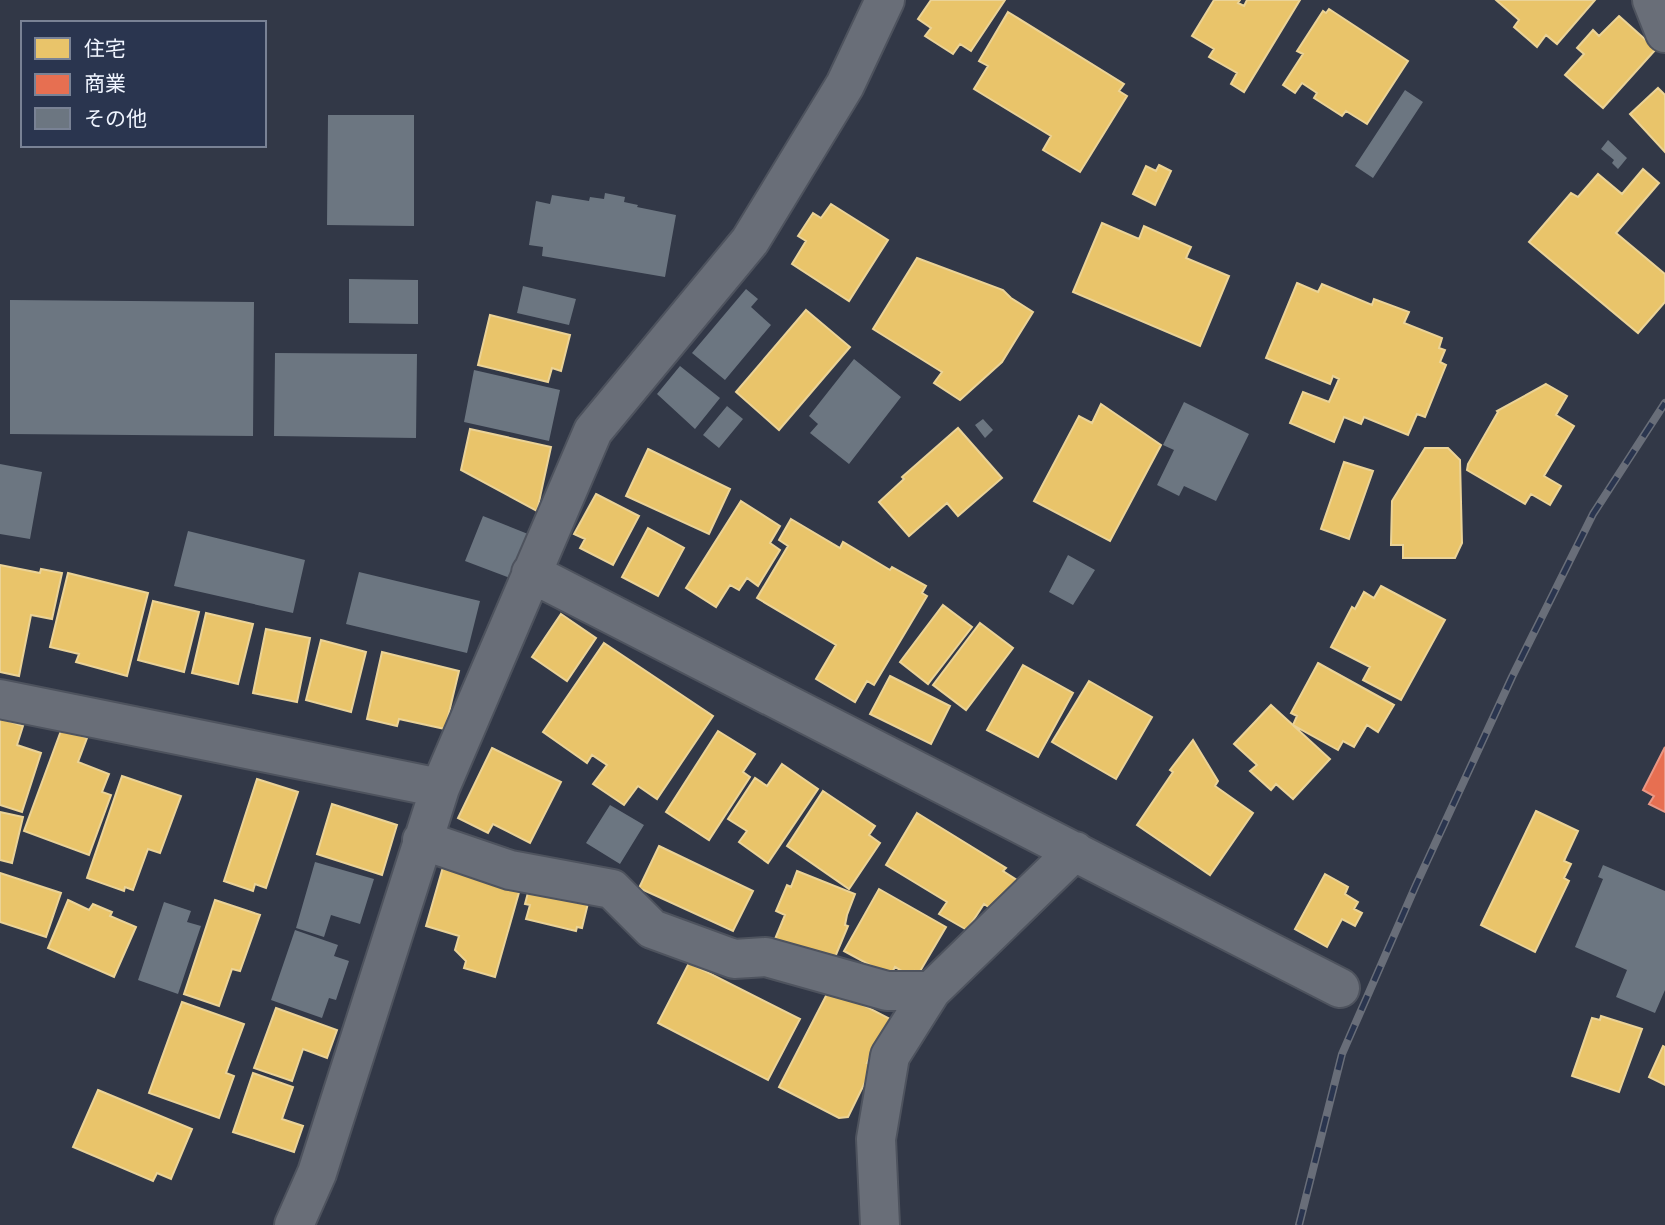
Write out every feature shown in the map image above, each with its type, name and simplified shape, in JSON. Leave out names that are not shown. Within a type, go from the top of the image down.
[{"type":"street","points":[[294,1225],[317,1173],[440,788],[593,431],[750,241],[845,85],[885,0]]},
{"type":"street","points":[[1652,0],[1665,33]]},
{"type":"street","points":[[531,573],[1340,988]]},
{"type":"street","points":[[0,699],[440,788]]},
{"type":"street","points":[[422,839],[510,870],[612,889],[652,929],[734,959],[766,957],[887,991],[931,991]]},
{"type":"street","points":[[880,1225],[876,1139],[890,1055],[931,991],[1075,851]]},
{"type":"building: 住宅","points":[[931,0],[1005,0],[971,51],[960,44],[953,54],[925,36],[931,28],[918,19]]},
{"type":"building: 住宅","points":[[1214,0],[1240,0],[1238,3],[1244,6],[1247,0],[1300,0],[1244,92],[1231,84],[1237,73],[1209,57],[1214,49],[1192,36]]},
{"type":"building: 住宅","points":[[1496,0],[1595,0],[1557,44],[1546,35],[1537,47],[1514,27],[1519,20]]},
{"type":"building: 住宅","points":[[1329,9],[1408,61],[1367,124],[1346,111],[1342,116],[1314,98],[1317,93],[1302,83],[1295,93],[1283,85],[1303,54],[1297,51],[1323,11],[1326,13]]},
{"type":"building: 住宅","points":[[1008,12],[1124,84],[1119,91],[1127,96],[1080,172],[1043,150],[1051,136],[974,89],[988,66],[979,61]]},
{"type":"building: 住宅","points":[[1619,16],[1656,49],[1603,108],[1565,75],[1584,54],[1577,48],[1593,30],[1599,36]]},
{"type":"building: 住宅","points":[[1658,88],[1665,95],[1665,152],[1630,114]]},
{"type":"building: 住宅","points":[[1159,165],[1171,171],[1155,205],[1133,194],[1146,166],[1156,171]]},
{"type":"building: 住宅","points":[[1643,169],[1659,183],[1616,233],[1665,274],[1665,302],[1638,333],[1529,242],[1571,193],[1578,197],[1598,174],[1622,194]]},
{"type":"building: 住宅","points":[[831,204],[888,240],[849,301],[792,264],[806,241],[798,236],[813,213],[821,218]]},
{"type":"building: 住宅","points":[[1102,223],[1139,239],[1144,226],[1191,247],[1186,258],[1229,276],[1200,346],[1073,292]]},
{"type":"building: 住宅","points":[[917,258],[1003,290],[1033,312],[1002,362],[960,400],[934,383],[942,372],[873,329]]},
{"type":"building: 住宅","points":[[1297,283],[1318,292],[1322,284],[1372,305],[1374,299],[1409,312],[1404,323],[1442,338],[1439,348],[1445,350],[1440,362],[1446,365],[1425,417],[1417,414],[1408,435],[1364,417],[1361,424],[1344,417],[1334,442],[1290,423],[1303,392],[1329,402],[1339,379],[1333,376],[1330,384],[1266,358]]},
{"type":"building: 住宅","points":[[806,310],[850,347],[779,430],[736,392]]},
{"type":"building: 住宅","points":[[490,315],[570,335],[561,371],[552,368],[548,382],[478,365]]},
{"type":"building: 住宅","points":[[1546,384],[1567,396],[1556,415],[1574,426],[1544,476],[1561,486],[1550,505],[1531,494],[1525,504],[1467,470],[1468,464],[1497,411]]},
{"type":"building: 住宅","points":[[1101,404],[1161,445],[1110,541],[1034,501],[1079,416],[1092,423]]},
{"type":"building: 住宅","points":[[958,428],[1002,478],[958,516],[947,503],[909,536],[879,502],[904,479],[902,477]]},
{"type":"building: 住宅","points":[[470,429],[551,447],[537,511],[461,470]]},
{"type":"building: 住宅","points":[[1425,448],[1448,448],[1460,460],[1462,543],[1455,558],[1403,558],[1403,545],[1391,545],[1392,501]]},
{"type":"building: 住宅","points":[[648,449],[730,489],[709,534],[626,496]]},
{"type":"building: 住宅","points":[[1344,462],[1373,471],[1349,539],[1321,529]]},
{"type":"building: 住宅","points":[[596,494],[639,516],[613,565],[580,548],[585,539],[574,534]]},
{"type":"building: 住宅","points":[[741,501],[780,526],[770,543],[780,550],[758,586],[747,578],[739,590],[730,585],[716,607],[686,588]]},
{"type":"building: 住宅","points":[[791,519],[840,548],[843,542],[890,570],[892,567],[926,586],[922,593],[927,596],[874,685],[867,681],[855,702],[816,679],[836,645],[757,598],[788,546],[779,540]]},
{"type":"building: 住宅","points":[[648,528],[684,548],[658,596],[622,577]]},
{"type":"building: 住宅","points":[[0,565],[40,573],[41,569],[62,573],[52,619],[31,615],[19,676],[0,672]]},
{"type":"building: 住宅","points":[[68,573],[148,593],[127,676],[76,662],[79,654],[50,647]]},
{"type":"building: 住宅","points":[[1381,586],[1445,620],[1401,700],[1363,680],[1370,667],[1331,647],[1352,607],[1355,609],[1364,592],[1374,598]]},
{"type":"building: 住宅","points":[[153,601],[199,612],[184,672],[138,660]]},
{"type":"building: 住宅","points":[[943,605],[972,627],[928,684],[900,662]]},
{"type":"building: 住宅","points":[[206,613],[253,624],[238,684],[192,673]]},
{"type":"building: 住宅","points":[[561,614],[596,638],[567,681],[532,657]]},
{"type":"building: 住宅","points":[[980,623],[1013,648],[966,710],[933,685]]},
{"type":"building: 住宅","points":[[266,629],[310,638],[297,702],[253,693]]},
{"type":"building: 住宅","points":[[321,640],[366,652],[351,712],[306,700]]},
{"type":"building: 住宅","points":[[604,643],[713,716],[657,799],[638,786],[624,805],[593,784],[607,765],[592,755],[587,763],[543,732]]},
{"type":"building: 住宅","points":[[382,652],[459,671],[445,729],[399,719],[397,726],[367,719]]},
{"type":"building: 住宅","points":[[1318,663],[1394,705],[1378,732],[1367,725],[1354,747],[1343,741],[1338,750],[1293,725],[1297,716],[1291,713]]},
{"type":"building: 住宅","points":[[1023,665],[1073,693],[1038,757],[987,730]]},
{"type":"building: 住宅","points":[[890,676],[950,706],[931,744],[870,714]]},
{"type":"building: 住宅","points":[[1089,681],[1152,717],[1116,779],[1052,742]]},
{"type":"building: 住宅","points":[[1271,705],[1330,759],[1293,799],[1276,784],[1271,790],[1250,771],[1257,765],[1234,744]]},
{"type":"building: 住宅","points":[[0,718],[23,726],[17,745],[41,753],[22,812],[0,805]]},
{"type":"building: 住宅","points":[[62,728],[87,738],[78,762],[109,774],[102,792],[111,795],[89,855],[24,831]]},
{"type":"building: 住宅","points":[[718,731],[755,754],[743,772],[750,777],[709,840],[666,812]]},
{"type":"building: 住宅","points":[[1193,740],[1218,781],[1215,786],[1253,813],[1210,875],[1137,825],[1173,772],[1170,770]]},
{"type":"building: 住宅","points":[[492,748],[561,782],[530,843],[493,824],[488,833],[458,818]]},
{"type":"building: 住宅","points":[[782,764],[818,789],[768,863],[739,842],[747,831],[728,819],[755,778],[767,786]]},
{"type":"building: 住宅","points":[[122,776],[181,796],[160,853],[148,849],[133,890],[125,887],[124,891],[87,878]]},
{"type":"building: 住宅","points":[[257,779],[298,792],[266,888],[255,884],[253,891],[224,881]]},
{"type":"building: 住宅","points":[[823,791],[875,826],[869,835],[880,843],[849,889],[787,846]]},
{"type":"building: 住宅","points":[[332,804],[397,825],[382,875],[317,854]]},
{"type":"building: 住宅","points":[[1536,811],[1578,831],[1564,861],[1571,864],[1564,878],[1569,881],[1535,952],[1481,925]]},
{"type":"building: 住宅","points":[[0,812],[23,817],[12,863],[0,860]]},
{"type":"building: 住宅","points":[[917,813],[1006,868],[1003,871],[1020,882],[990,908],[984,904],[967,930],[939,914],[947,902],[886,865]]},
{"type":"building: 住宅","points":[[659,846],[753,891],[733,931],[639,888]]},
{"type":"building: 住宅","points":[[443,867],[520,889],[495,977],[464,968],[466,961],[455,950],[459,936],[426,926]]},
{"type":"building: 住宅","points":[[797,871],[855,894],[847,915],[845,925],[848,926],[833,962],[775,939],[785,915],[776,911],[787,885],[791,887]]},
{"type":"building: 住宅","points":[[0,873],[61,893],[46,937],[0,922]]},
{"type":"building: 住宅","points":[[1325,874],[1348,887],[1345,894],[1358,902],[1354,909],[1362,913],[1355,926],[1342,919],[1327,947],[1295,929]]},
{"type":"building: 住宅","points":[[530,885],[589,899],[582,928],[577,927],[576,931],[526,919],[530,905],[525,904]]},
{"type":"building: 住宅","points":[[879,889],[946,927],[919,973],[915,971],[912,977],[895,967],[890,976],[844,951]]},
{"type":"building: 住宅","points":[[68,900],[89,910],[93,904],[112,912],[110,916],[136,927],[114,977],[48,948]]},
{"type":"building: 住宅","points":[[215,900],[260,915],[240,971],[232,969],[219,1006],[184,994]]},
{"type":"building: 住宅","points":[[689,963],[800,1019],[768,1080],[658,1023]]},
{"type":"building: 住宅","points":[[830,988],[890,1019],[867,1063],[874,1064],[848,1117],[839,1118],[779,1087]]},
{"type":"building: 住宅","points":[[182,1002],[244,1024],[226,1073],[234,1076],[219,1118],[149,1093]]},
{"type":"building: 住宅","points":[[276,1008],[337,1030],[327,1058],[303,1049],[292,1081],[254,1068]]},
{"type":"building: 住宅","points":[[1601,1016],[1642,1029],[1619,1092],[1572,1076],[1592,1018],[1600,1020]]},
{"type":"building: 住宅","points":[[1663,1046],[1665,1047],[1665,1085],[1649,1077]]},
{"type":"building: 住宅","points":[[253,1073],[293,1087],[282,1119],[303,1126],[294,1152],[233,1132]]},
{"type":"building: 住宅","points":[[98,1090],[192,1129],[171,1179],[157,1173],[153,1181],[73,1147]]},
{"type":"building: 商業","points":[[1665,747],[1665,812],[1649,804],[1654,796],[1643,790]]},
{"type":"building: その他","points":[[1405,90],[1423,102],[1373,178],[1355,166]]},
{"type":"building: その他","points":[[328,115],[414,115],[414,226],[327,225]]},
{"type":"building: その他","points":[[1608,140],[1627,158],[1618,169],[1612,163],[1614,160],[1601,149]]},
{"type":"building: その他","points":[[605,193],[625,197],[624,202],[638,205],[637,207],[676,215],[665,277],[542,256],[543,247],[529,245],[536,201],[550,204],[552,195],[589,201],[590,197],[604,199]]},
{"type":"building: その他","points":[[349,279],[418,280],[418,324],[349,323]]},
{"type":"building: その他","points":[[523,286],[576,299],[569,325],[517,313]]},
{"type":"building: その他","points":[[746,289],[758,299],[751,307],[771,325],[725,380],[692,353]]},
{"type":"building: その他","points":[[10,300],[254,302],[253,436],[10,434]]},
{"type":"building: その他","points":[[275,353],[417,354],[416,438],[274,436]]},
{"type":"building: その他","points":[[854,359],[901,397],[849,464],[810,433],[818,424],[809,416]]},
{"type":"building: その他","points":[[680,366],[720,398],[695,429],[657,394]]},
{"type":"building: その他","points":[[474,370],[560,390],[549,441],[464,422]]},
{"type":"building: その他","points":[[1184,402],[1249,434],[1216,501],[1184,486],[1179,496],[1157,485],[1174,450],[1163,445]]},
{"type":"building: その他","points":[[727,406],[743,419],[719,448],[703,435]]},
{"type":"building: その他","points":[[983,419],[993,430],[985,438],[975,425]]},
{"type":"building: その他","points":[[0,464],[42,472],[30,539],[0,534]]},
{"type":"building: その他","points":[[483,516],[528,534],[510,578],[465,561]]},
{"type":"building: その他","points":[[188,531],[305,560],[293,613],[174,586]]},
{"type":"building: その他","points":[[1068,555],[1095,570],[1073,605],[1049,592]]},
{"type":"building: その他","points":[[359,572],[480,601],[467,653],[346,624]]},
{"type":"building: その他","points":[[610,805],[644,825],[620,864],[586,843]]},
{"type":"building: その他","points":[[315,862],[374,879],[360,924],[331,915],[324,937],[296,928]]},
{"type":"building: その他","points":[[1603,865],[1665,891],[1665,990],[1655,1013],[1616,997],[1627,970],[1575,947],[1603,879],[1598,877]]},
{"type":"building: その他","points":[[164,902],[191,911],[187,922],[201,926],[178,994],[138,980]]},
{"type":"building: その他","points":[[295,930],[338,945],[334,956],[349,961],[336,1000],[329,998],[322,1018],[271,1000]]},
{"type":"railway","points":[[1299,1225],[1342,1054],[1416,885],[1512,677],[1593,514],[1665,403]]}]
